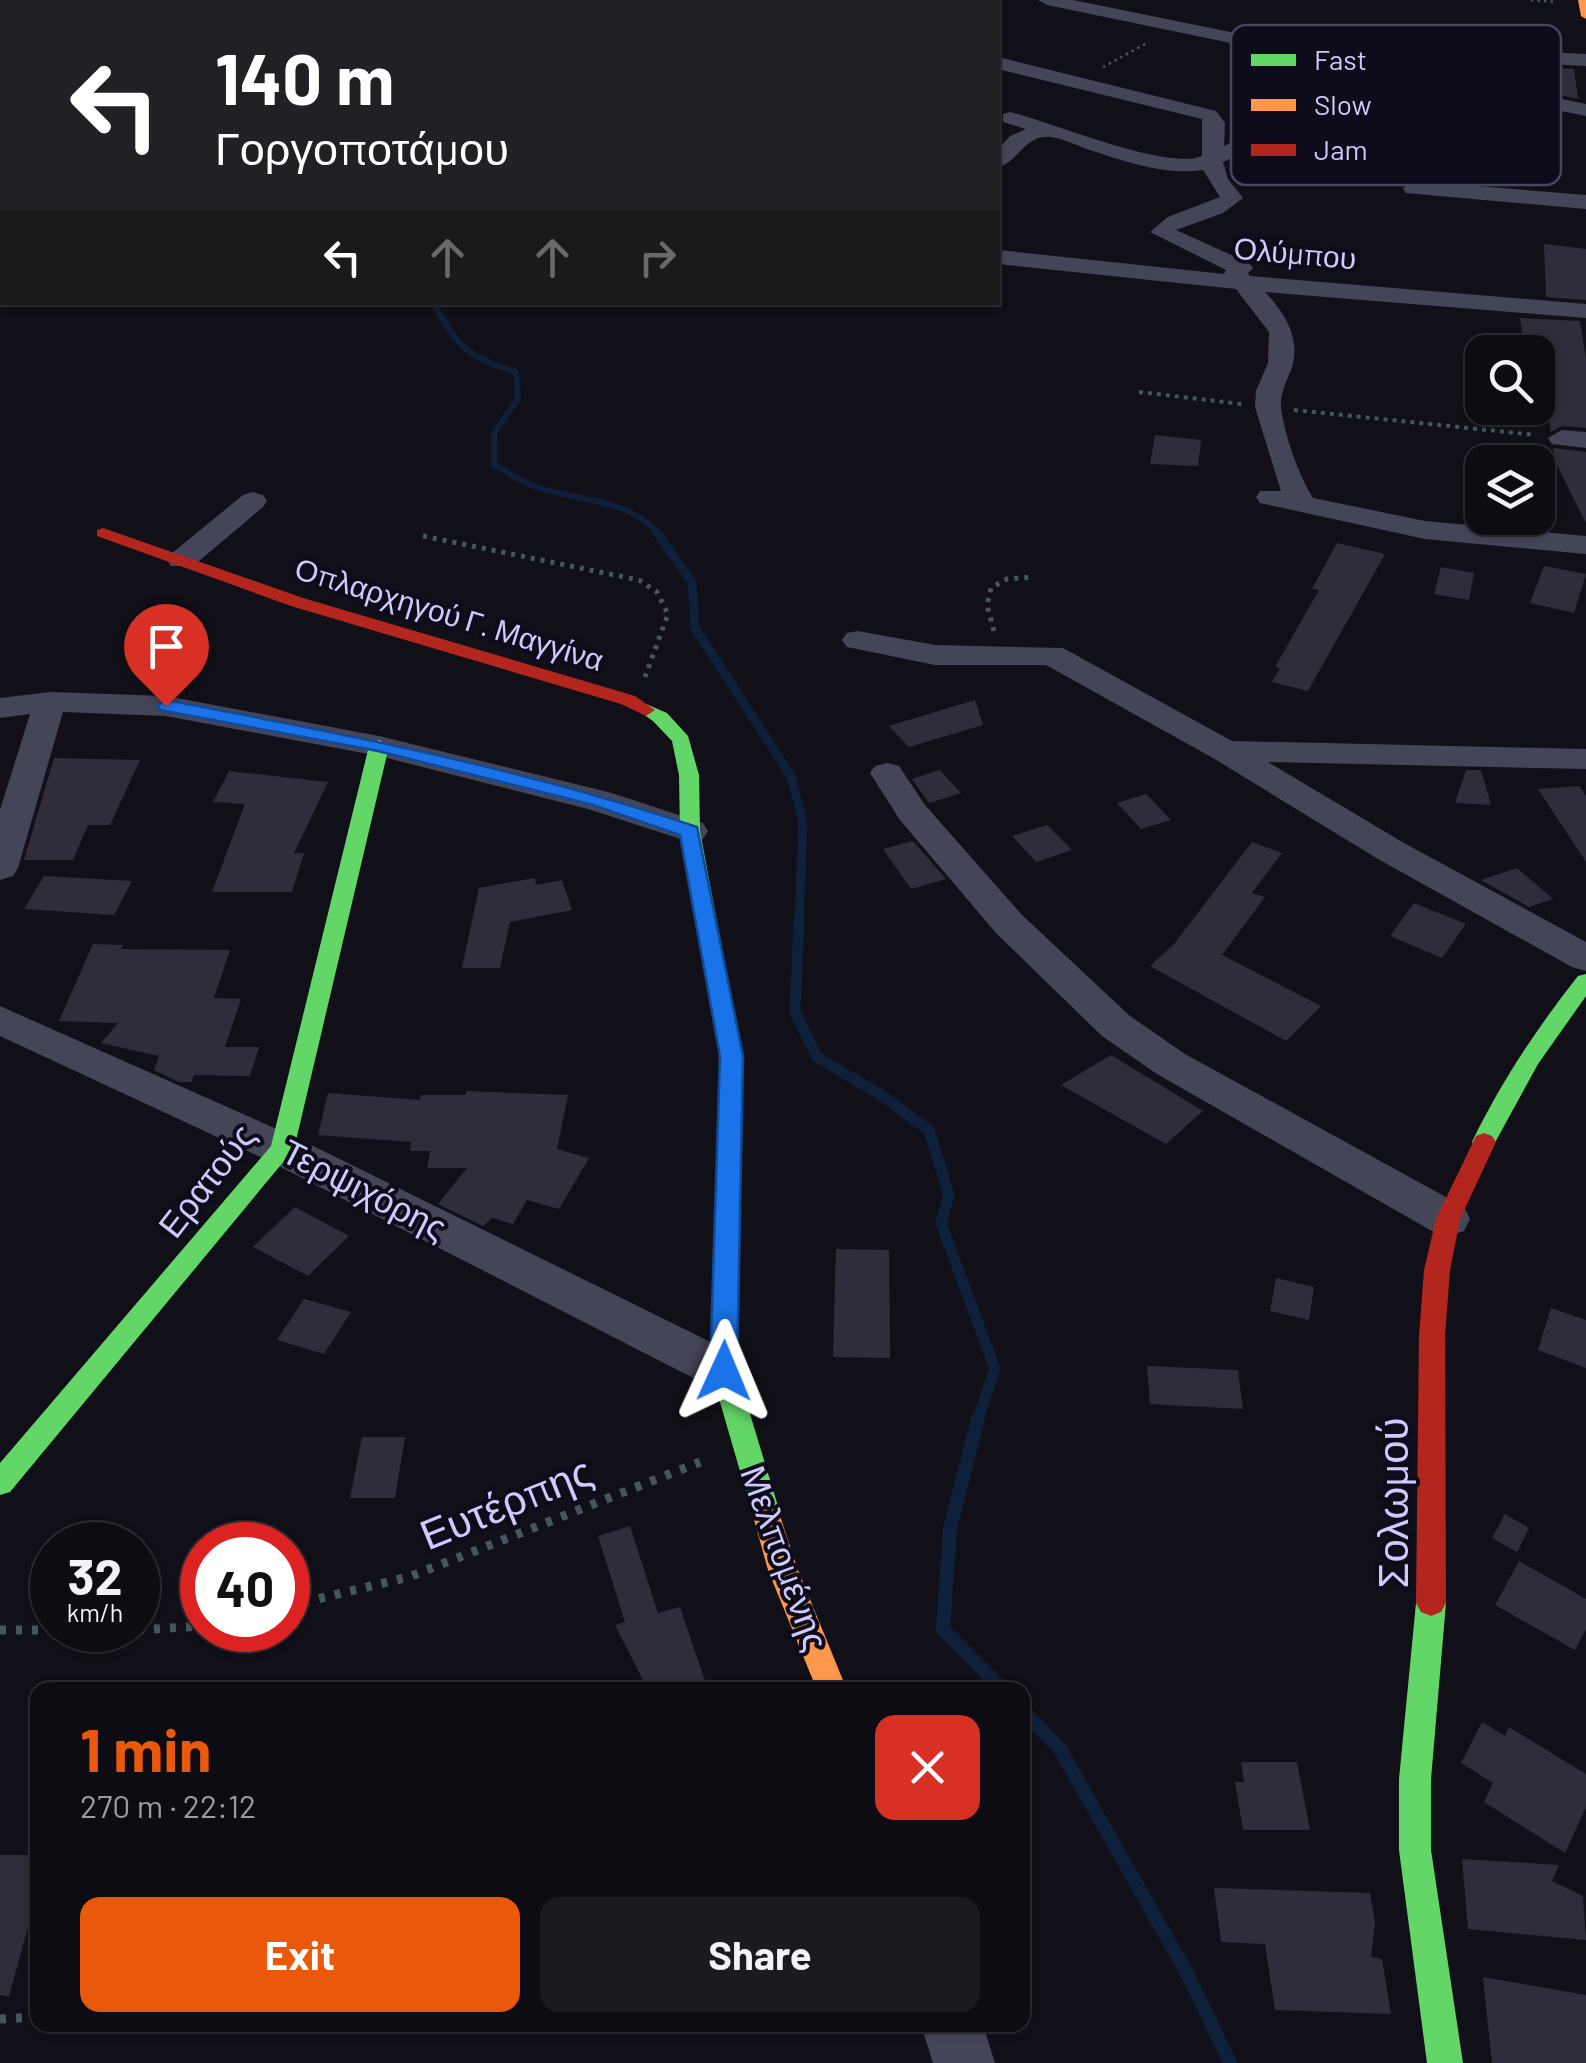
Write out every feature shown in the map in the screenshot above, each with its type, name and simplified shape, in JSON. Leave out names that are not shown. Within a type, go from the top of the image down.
[{"type":"street","points":[[1047,0],[1231,39]]},
{"type":"street","points":[[1583,0],[1586,16]]},
{"type":"street","points":[[1561,58],[1586,60]]},
{"type":"street","points":[[1000,64],[1144,96],[1209,115],[1215,122],[1212,162],[1217,185],[1230,194],[1230,202],[1166,225],[1161,232],[1277,286]]},
{"type":"street","points":[[1004,117],[1046,100],[1075,82]]},
{"type":"street","points":[[1561,105],[1586,110]]},
{"type":"street","points":[[1004,117],[1117,152],[1179,166],[1212,162],[1231,152]]},
{"type":"street","points":[[1000,159],[1017,140],[1046,129]]},
{"type":"street","points":[[1414,188],[1586,202]]},
{"type":"street","name":"Ολύμπου","points":[[1000,257],[1277,286],[1586,311]]},
{"type":"street","points":[[1216,259],[1246,283],[1272,316],[1282,340],[1281,362],[1269,391],[1268,407],[1289,481],[1303,505]]},
{"type":"street","points":[[1270,497],[1426,530],[1586,545]]},
{"type":"street","points":[[182,560],[253,501]]},
{"type":"street","name":"Οπλαρχηγού Γ. Μαγγίνα","points":[[103,533],[297,602],[628,700],[660,717],[681,740],[689,775],[690,832]]},
{"type":"street","points":[[858,640],[935,655],[1052,655],[1586,958]]},
{"type":"street","points":[[0,868],[50,702]]},
{"type":"street","points":[[0,708],[50,702],[166,706],[378,746],[600,801],[690,832]]},
{"type":"street","name":"Ερατούς","points":[[0,1483],[282,1149],[378,746]]},
{"type":"street","points":[[1224,751],[1586,759]]},
{"type":"street","points":[[887,773],[912,812],[1009,924],[1116,1026],[1171,1064],[1448,1219]]},
{"type":"street","name":"Μελπομένης","points":[[690,832],[731,1056],[724,1371],[782,1570],[829,1682]]},
{"type":"street","name":"Σολωμού","points":[[1445,2063],[1420,1902],[1416,1782],[1431,1658],[1432,1336],[1436,1270],[1448,1219],[1510,1085],[1579,1000]]},
{"type":"street","name":"Τερψιχόρης","points":[[0,1020],[282,1149],[724,1371]]},
{"type":"street","points":[[954,2032],[964,2063]]},
{"type":"path","points":[[1075,82],[1177,28]]},
{"type":"path","points":[[1139,392],[1574,439]]},
{"type":"path","points":[[422,536],[640,580],[655,588],[666,602],[669,619],[646,662],[642,708]]},
{"type":"path","points":[[1008,654],[986,613],[991,586],[1003,578],[1034,577]]},
{"type":"path","name":"Ευτέρπης","points":[[310,1601],[409,1576],[743,1445]]},
{"type":"path","points":[[0,1630],[30,1630]]},
{"type":"path","points":[[0,2019],[30,2017]]},
{"type":"building","points":[[1561,68],[1574,69],[1578,99],[1561,95]]},
{"type":"building","points":[[1544,244],[1586,249],[1586,300],[1546,297]]},
{"type":"building","points":[[1520,318],[1580,321],[1586,359],[1586,428],[1562,426],[1551,432],[1550,425],[1555,425],[1555,335],[1522,335]]},
{"type":"building","points":[[1155,435],[1201,440],[1198,466],[1150,464]]},
{"type":"building","points":[[1555,448],[1586,452],[1586,523],[1555,461]]},
{"type":"building","points":[[1337,543],[1385,554],[1308,691],[1272,682],[1280,668],[1275,667],[1319,590],[1312,589]]},
{"type":"building","points":[[1544,566],[1586,574],[1574,613],[1530,603]]},
{"type":"building","points":[[1441,567],[1474,573],[1469,600],[1434,594]]},
{"type":"building","points":[[975,700],[983,725],[909,747],[889,726]]},
{"type":"building","points":[[54,758],[140,760],[110,825],[88,825],[73,860],[24,860]]},
{"type":"building","points":[[940,770],[961,793],[929,803],[912,779]]},
{"type":"building","points":[[1466,770],[1481,770],[1491,805],[1455,803]]},
{"type":"building","points":[[229,771],[328,782],[294,853],[304,853],[292,892],[212,892],[245,804],[213,802]]},
{"type":"building","points":[[1579,786],[1586,796],[1586,862],[1538,789]]},
{"type":"building","points":[[1146,794],[1171,820],[1141,829],[1117,803]]},
{"type":"building","points":[[1047,825],[1072,850],[1036,862],[1012,836]]},
{"type":"building","points":[[913,841],[946,879],[911,889],[883,849]]},
{"type":"building","points":[[1252,842],[1282,853],[1252,893],[1265,897],[1222,955],[1321,1006],[1286,1041],[1150,966],[1174,944]]},
{"type":"building","points":[[1517,868],[1553,899],[1529,907],[1481,880]]},
{"type":"building","points":[[44,876],[132,881],[114,915],[24,909]]},
{"type":"building","points":[[534,878],[537,885],[562,880],[572,910],[510,922],[500,968],[462,968],[479,888]]},
{"type":"building","points":[[1414,903],[1466,924],[1442,958],[1390,936]]},
{"type":"building","points":[[93,944],[123,945],[121,949],[230,950],[214,998],[241,999],[225,1047],[259,1047],[250,1076],[194,1075],[191,1082],[179,1082],[154,1070],[159,1056],[101,1043],[118,1023],[59,1021]]},
{"type":"building","points":[[1111,1055],[1203,1111],[1166,1144],[1061,1085]]},
{"type":"building","points":[[466,1091],[568,1095],[557,1149],[589,1158],[559,1209],[527,1200],[513,1224],[492,1218],[483,1226],[438,1204],[467,1168],[427,1168],[430,1151],[410,1151],[411,1142],[318,1135],[328,1093],[420,1100],[421,1095],[466,1095]]},
{"type":"building","points":[[295,1207],[349,1236],[308,1276],[253,1247]]},
{"type":"building","points":[[836,1249],[889,1250],[890,1358],[833,1357]]},
{"type":"building","points":[[1276,1278],[1314,1287],[1309,1320],[1270,1311]]},
{"type":"building","points":[[304,1299],[351,1312],[324,1354],[277,1340]]},
{"type":"building","points":[[1551,1308],[1586,1320],[1586,1368],[1538,1350]]},
{"type":"building","points":[[1147,1366],[1238,1370],[1243,1409],[1150,1404]]},
{"type":"building","points":[[362,1437],[405,1437],[395,1498],[350,1498]]},
{"type":"building","points":[[1505,1514],[1529,1528],[1517,1552],[1492,1538]]},
{"type":"building","points":[[630,1526],[658,1613],[680,1607],[705,1682],[644,1682],[615,1625],[625,1622],[598,1536]]},
{"type":"building","points":[[1519,1561],[1586,1599],[1586,1629],[1575,1650],[1495,1605]]},
{"type":"building","points":[[1482,1722],[1505,1736],[1509,1727],[1586,1774],[1586,1807],[1565,1853],[1484,1802],[1493,1783],[1461,1763]]},
{"type":"building","points":[[1241,1762],[1297,1762],[1310,1830],[1243,1830],[1235,1782],[1244,1782]]},
{"type":"building","points":[[0,1855],[30,1855],[30,1920],[9,1996],[0,1995]]},
{"type":"building","points":[[1462,1859],[1559,1865],[1552,1881],[1583,1896],[1586,1940],[1468,1929]]},
{"type":"building","points":[[1214,1888],[1370,1893],[1375,1923],[1371,1957],[1382,1959],[1391,2014],[1275,2010],[1265,1944],[1221,1942]]},
{"type":"building","points":[[1483,1977],[1586,1995],[1586,2063],[1492,2063]]},
{"type":"waterway","points":[[435,305],[465,348],[516,372],[518,399],[494,433],[494,465],[536,487],[619,508],[648,523],[659,535]]},
{"type":"waterway","points":[[657,533],[692,582],[695,628],[791,776],[803,822],[799,923]]},
{"type":"waterway","points":[[799,920],[795,1012],[817,1057],[881,1095],[929,1130],[949,1195],[941,1223],[995,1369],[978,1419]]},
{"type":"waterway","points":[[978,1419],[950,1529],[943,1629],[995,1682]]},
{"type":"waterway","points":[[1030,1718],[1060,1749],[1188,1975],[1230,2063]]},
{"type":"traffic: fast","points":[[646,710],[660,717],[681,740],[689,775],[690,831],[731,1056],[724,1371],[767,1516]]},
{"type":"traffic: fast","points":[[0,1483],[282,1149],[379,746]]},
{"type":"traffic: fast","points":[[1484,1142],[1530,1058],[1586,981]]},
{"type":"traffic: fast","points":[[1431,1603],[1415,1779],[1415,1850],[1422,1922],[1445,2063]]},
{"type":"traffic: slow","points":[[1583,0],[1586,16]]},
{"type":"traffic: slow","points":[[767,1516],[783,1570],[829,1682]]},
{"type":"traffic: jam","points":[[103,533],[297,602],[628,700],[646,710]]},
{"type":"traffic: jam","points":[[1431,1603],[1432,1336],[1437,1270],[1448,1219],[1484,1142]]},
{"type":"route","points":[[166,706],[378,746],[600,801],[690,832],[731,1056],[724,1371]]}]
